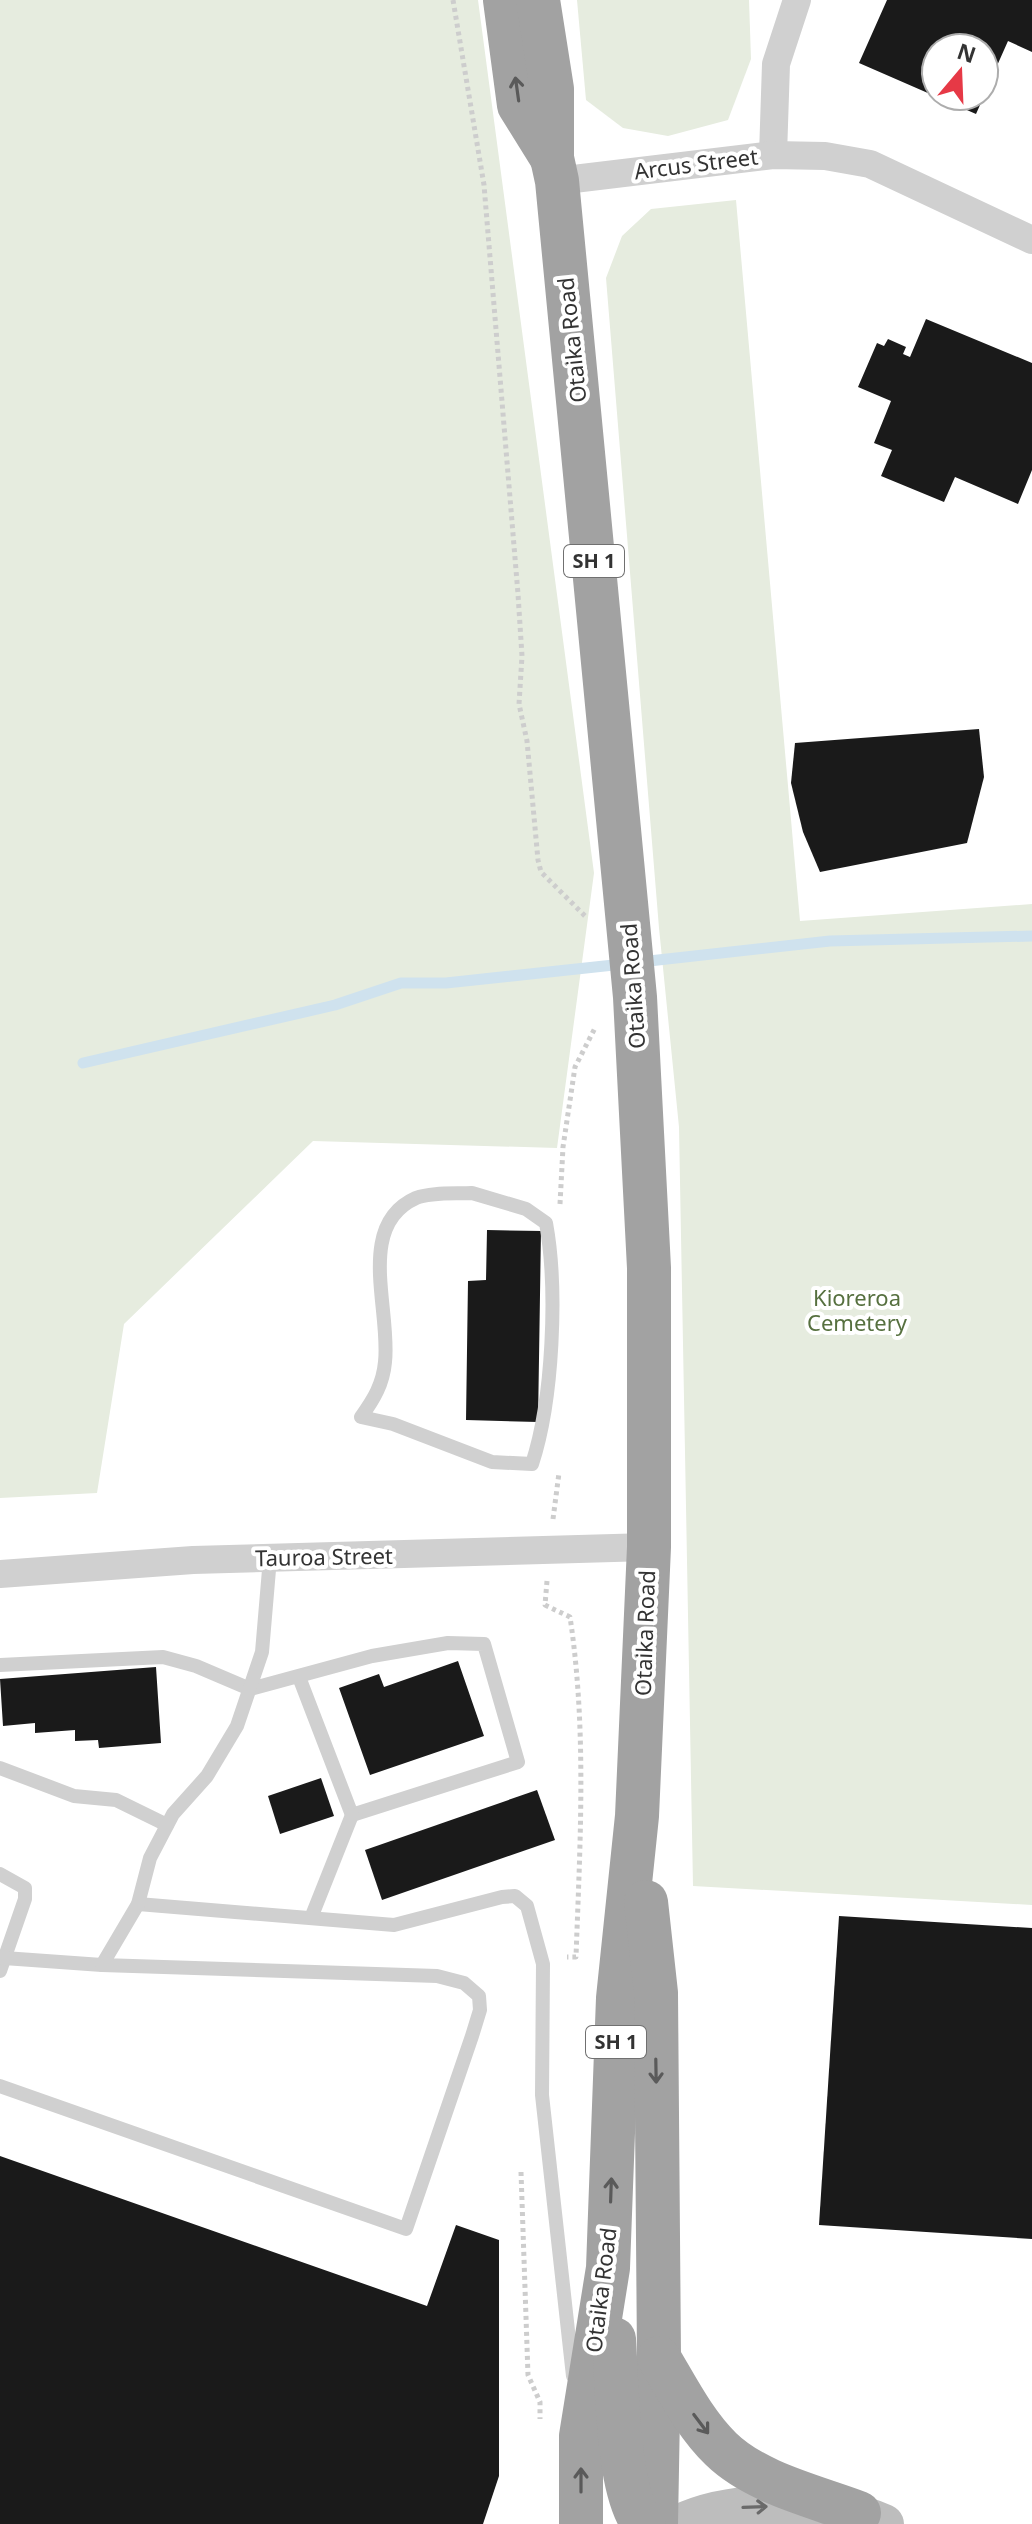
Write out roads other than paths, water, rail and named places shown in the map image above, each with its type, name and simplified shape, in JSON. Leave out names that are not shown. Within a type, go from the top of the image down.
[{"type":"highway","name":"Otaika Road","points":[[505,0],[519,105],[554,170]]},
{"type":"highway","name":"Otaika Road","points":[[538,0],[552,89],[554,170],[630,941],[616,1006],[649,1268],[649,1547],[637,1816],[618,1998],[608,2268],[560,2434],[581,2524]]},
{"type":"highway","name":"Otaika Road","points":[[637,1816],[656,1993],[659,2358],[656,2524]]},
{"type":"highway","points":[[608,2268],[623,2463],[630,2499],[644,2524]]},
{"type":"highway","points":[[659,2358],[697,2420],[721,2450],[757,2474],[872,2519]]},
{"type":"main road","points":[[680,2524],[698,2516],[740,2508],[782,2506],[872,2519]]},
{"type":"street","name":"Arcus Street","points":[[554,170],[773,155],[776,64],[797,0]]},
{"type":"street","points":[[773,155],[825,156],[870,164],[1032,240]]},
{"type":"street","name":"Tauroa Street","points":[[0,1574],[129,1563],[649,1547]]},
{"type":"lane","points":[[472,1193],[526,1209],[553,1221],[547,1382],[542,1434],[532,1464],[492,1462],[393,1424],[361,1417],[379,1392],[385,1361],[380,1244],[386,1224],[417,1198],[472,1193]]},
{"type":"lane","points":[[102,1965],[138,1904],[150,1858],[167,1825],[207,1776],[237,1726],[262,1652],[270,1558]]},
{"type":"lane","points":[[0,1665],[163,1657],[196,1666],[250,1689],[372,1656],[448,1643],[484,1644],[518,1762],[352,1815]]},
{"type":"lane","points":[[299,1677],[352,1815],[311,1918]]},
{"type":"lane","points":[[0,1768],[74,1796],[116,1800],[167,1825]]},
{"type":"lane","points":[[0,1874],[25,1888],[25,1899],[2,1964],[437,1976],[464,1983],[479,1996],[480,2010],[406,2229],[0,2086]]},
{"type":"lane","points":[[138,1904],[394,1925],[502,1897],[515,1896],[527,1906],[543,1964],[542,2095],[557,2258],[560,2434]]},
{"type":"waterway","points":[[640,962],[830,941],[1032,936]]},
{"type":"waterway","points":[[83,1063],[335,1005],[401,983],[446,983],[623,964]]},
{"type":"park label","name":"Kioreroa Cemetery","points":[[857,1310]]}]
